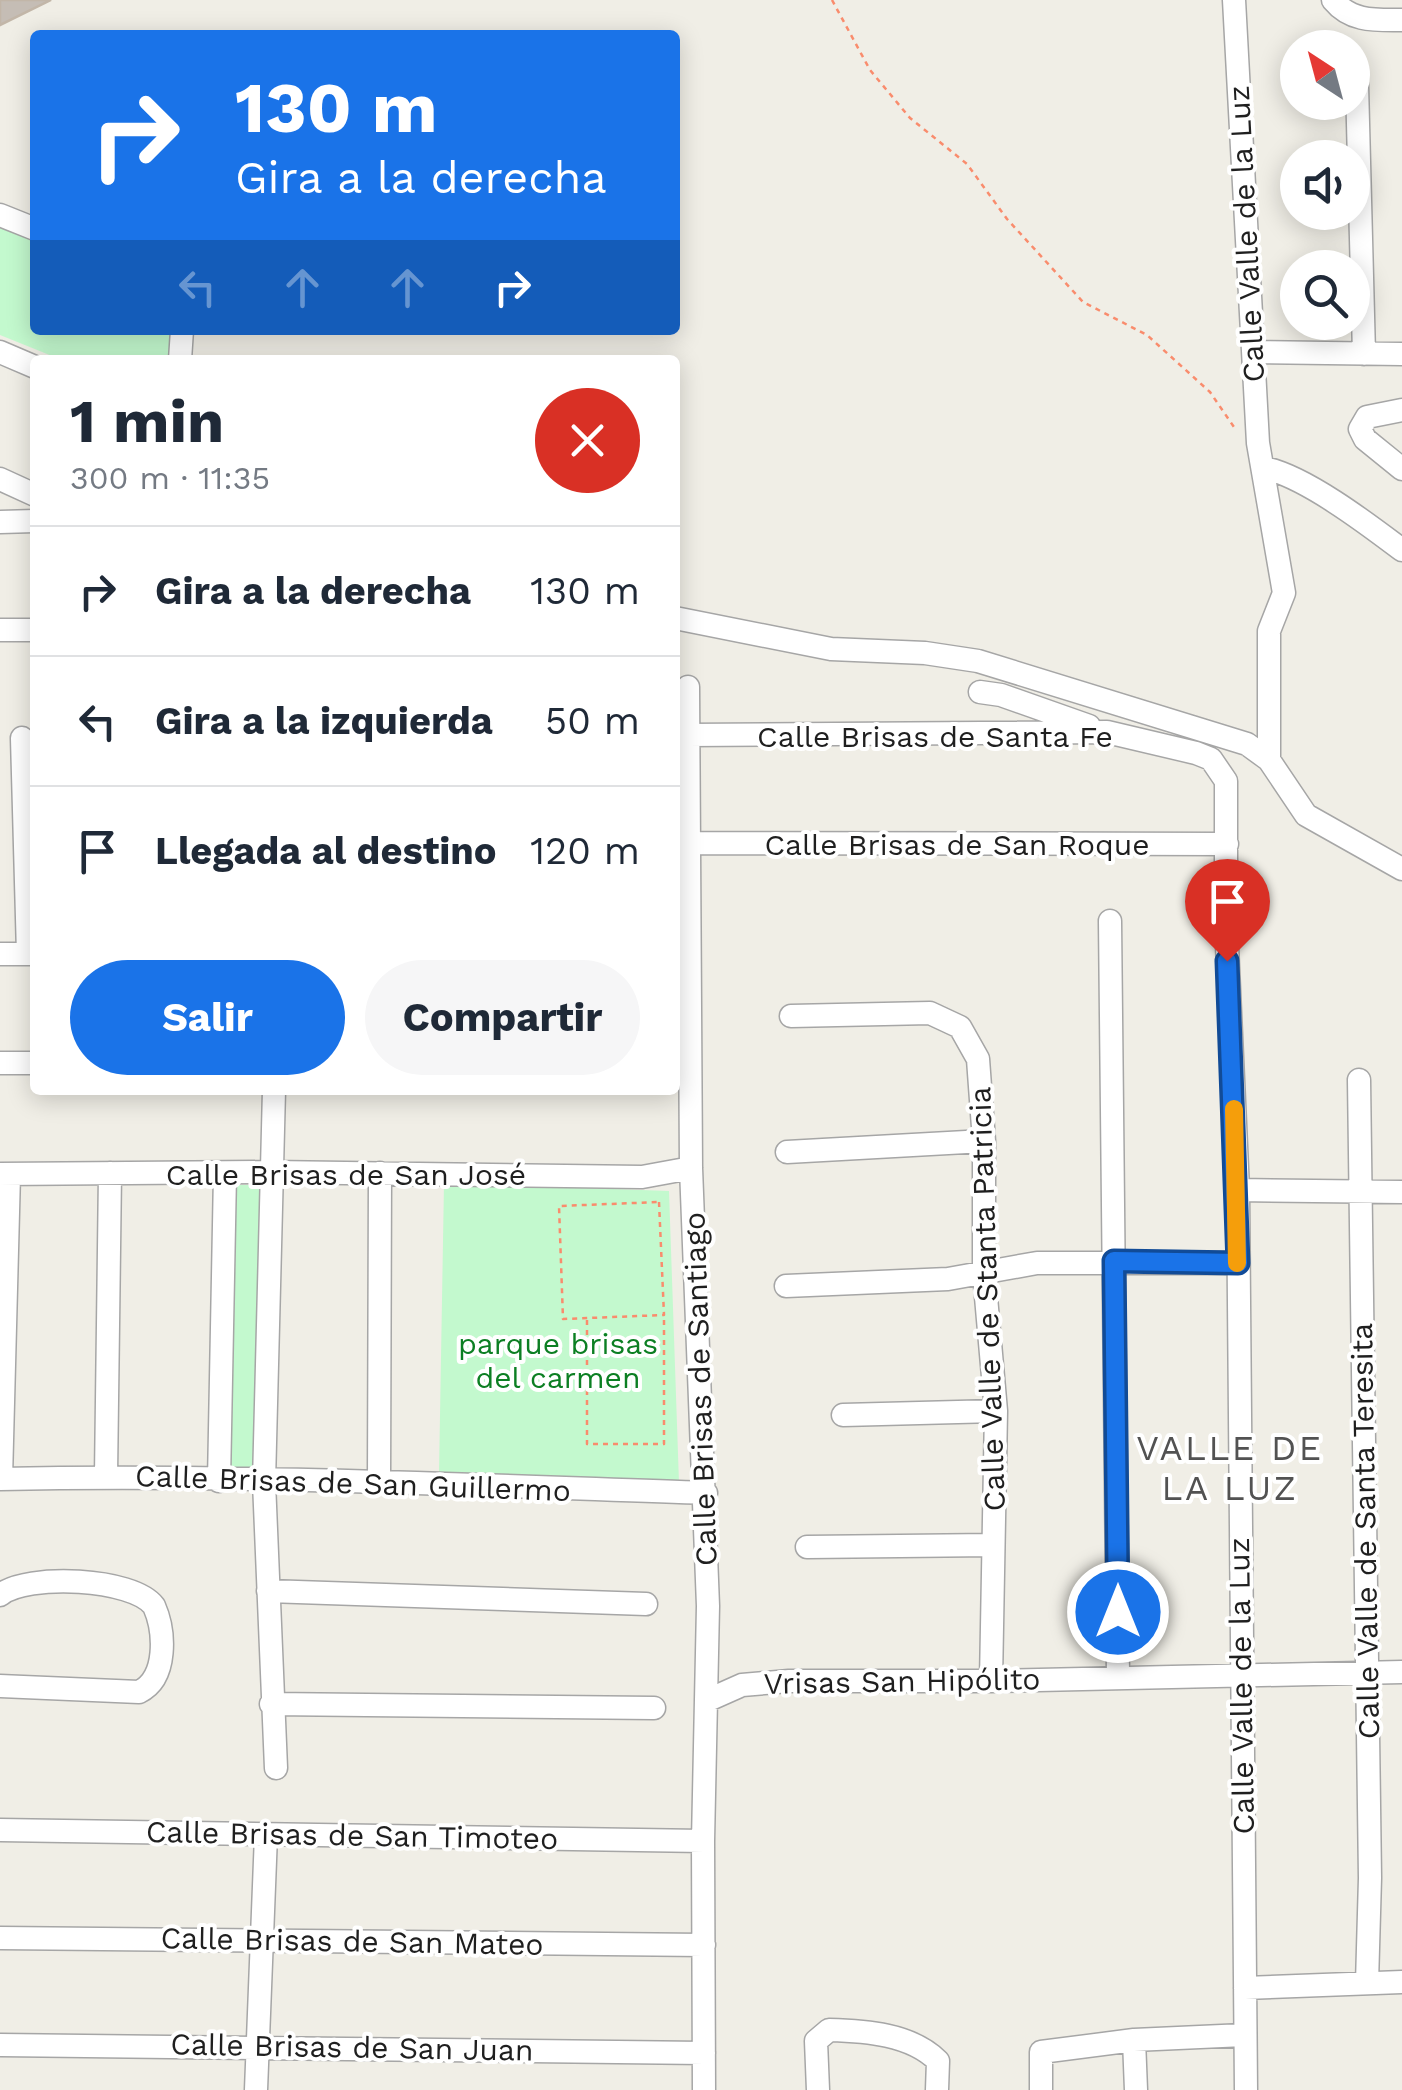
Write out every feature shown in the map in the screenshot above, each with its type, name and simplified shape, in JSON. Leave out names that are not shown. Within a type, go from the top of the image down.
[{"type":"street","name":"Calle Valle de la Luz","points":[[1234,0],[1258,443],[1284,592],[1268,631],[1269,760]]},
{"type":"street","points":[[1333,0],[1355,16],[1402,20]]},
{"type":"street","points":[[1358,120],[1364,354]]},
{"type":"street","points":[[0,216],[30,227]]},
{"type":"street","points":[[0,352],[30,365]]},
{"type":"street","points":[[1254,352],[1402,354]]},
{"type":"street","points":[[1402,410],[1375,413],[1360,424],[1365,439],[1402,469]]},
{"type":"street","points":[[1263,468],[1276,470],[1333,502],[1402,550]]},
{"type":"street","points":[[0,479],[30,493]]},
{"type":"street","points":[[0,522],[30,521]]},
{"type":"street","points":[[680,619],[831,649],[924,653],[978,661],[1247,744],[1269,760],[1306,815],[1402,869]]},
{"type":"street","points":[[0,630],[30,630]]},
{"type":"street","name":"Calle Brisas de Santiago","points":[[688,687],[691,1168],[706,1493],[704,2090]]},
{"type":"street","points":[[980,692],[1107,732]]},
{"type":"street","name":"Calle Brisas de Santa Fe","points":[[688,735],[1107,732],[1211,759],[1226,781],[1226,844]]},
{"type":"street","points":[[19,737],[30,921]]},
{"type":"street","name":"Calle Brisas de San Roque","points":[[687,843],[1226,844]]},
{"type":"street","points":[[1226,844],[1226,895]]},
{"type":"street","points":[[1110,922],[1118,1676]]},
{"type":"street","name":"Calle Valle de la Luz","points":[[1226,923],[1238,1190],[1246,2090]]},
{"type":"street","points":[[0,954],[30,954]]},
{"type":"street","name":"Calle Valle de Stanta Patricia","points":[[791,1016],[930,1014],[949,1019],[969,1039],[982,1078],[984,1274],[996,1411],[991,1681]]},
{"type":"street","points":[[0,1063],[30,1063]]},
{"type":"street","name":"Calle Valle de Santa Teresita","points":[[1359,1080],[1370,1878],[1368,1983]]},
{"type":"street","points":[[274,1095],[264,1482],[276,1768]]},
{"type":"street","points":[[787,1152],[984,1141]]},
{"type":"street","name":"Calle Brisas de San José","points":[[4,1174],[272,1172],[642,1177],[691,1168]]},
{"type":"street","points":[[106,1476],[110,1172]]},
{"type":"street","points":[[379,1481],[380,1173]]},
{"type":"street","points":[[0,1479],[4,1174]]},
{"type":"street","points":[[219,1481],[226,1174]]},
{"type":"street","points":[[1238,1190],[1402,1192]]},
{"type":"street","points":[[786,1286],[948,1279],[1037,1264],[1238,1263]]},
{"type":"street","points":[[842,1414],[996,1411]]},
{"type":"street","name":"Calle Brisas de San Guillermo","points":[[0,1479],[106,1476],[264,1482],[379,1481],[706,1493]]},
{"type":"street","points":[[807,1547],[992,1545]]},
{"type":"street","points":[[0,1595],[27,1582],[132,1590],[154,1606],[161,1642],[157,1676],[139,1692],[0,1686]]},
{"type":"street","points":[[268,1591],[646,1604]]},
{"type":"street","name":"Vrisas San Hipólito","points":[[706,1701],[742,1685],[759,1683],[1402,1672]]},
{"type":"street","points":[[272,1704],[654,1708]]},
{"type":"street","name":"Calle Brisas de San Timoteo","points":[[0,1830],[703,1841]]},
{"type":"street","points":[[256,2090],[266,1835]]},
{"type":"street","name":"Calle Brisas de San Mateo","points":[[0,1938],[704,1945]]},
{"type":"street","points":[[1245,1988],[1402,1982]]},
{"type":"street","points":[[818,2090],[816,2041],[830,2030],[860,2031],[925,2048],[938,2061],[937,2090]]},
{"type":"street","points":[[1041,2090],[1041,2052],[1134,2040],[1244,2035]]},
{"type":"street","points":[[1134,2040],[1136,2090]]},
{"type":"street","name":"Calle Brisas de San Juan","points":[[0,2045],[704,2052]]},
{"type":"path","points":[[832,0],[870,70],[910,118],[967,164],[1007,220],[1083,302],[1148,334],[1210,392],[1242,438]]},
{"type":"path","points":[[587,1318],[587,1444],[664,1444],[664,1315],[660,1202],[559,1206],[563,1319],[587,1318],[664,1315]]},
{"type":"green space","points":[[0,226],[30,237],[30,335],[169,335],[170,355],[50,355],[0,335]]},
{"type":"green space","name":"parque brisas del carmen","points":[[444,1183],[669,1191],[679,1483],[439,1474]]},
{"type":"green space","points":[[229,1185],[262,1185],[259,1468],[226,1468]]},
{"type":"building","points":[[0,0],[51,0],[0,25]]},
{"type":"slow traffic","points":[[1234,1109],[1237,1263]]},
{"type":"district","name":"VALLE DE LA LUZ","points":[[1230,1468]]},
{"type":"route","points":[[1118,1612],[1114,1261],[1238,1263],[1227,961]]}]
